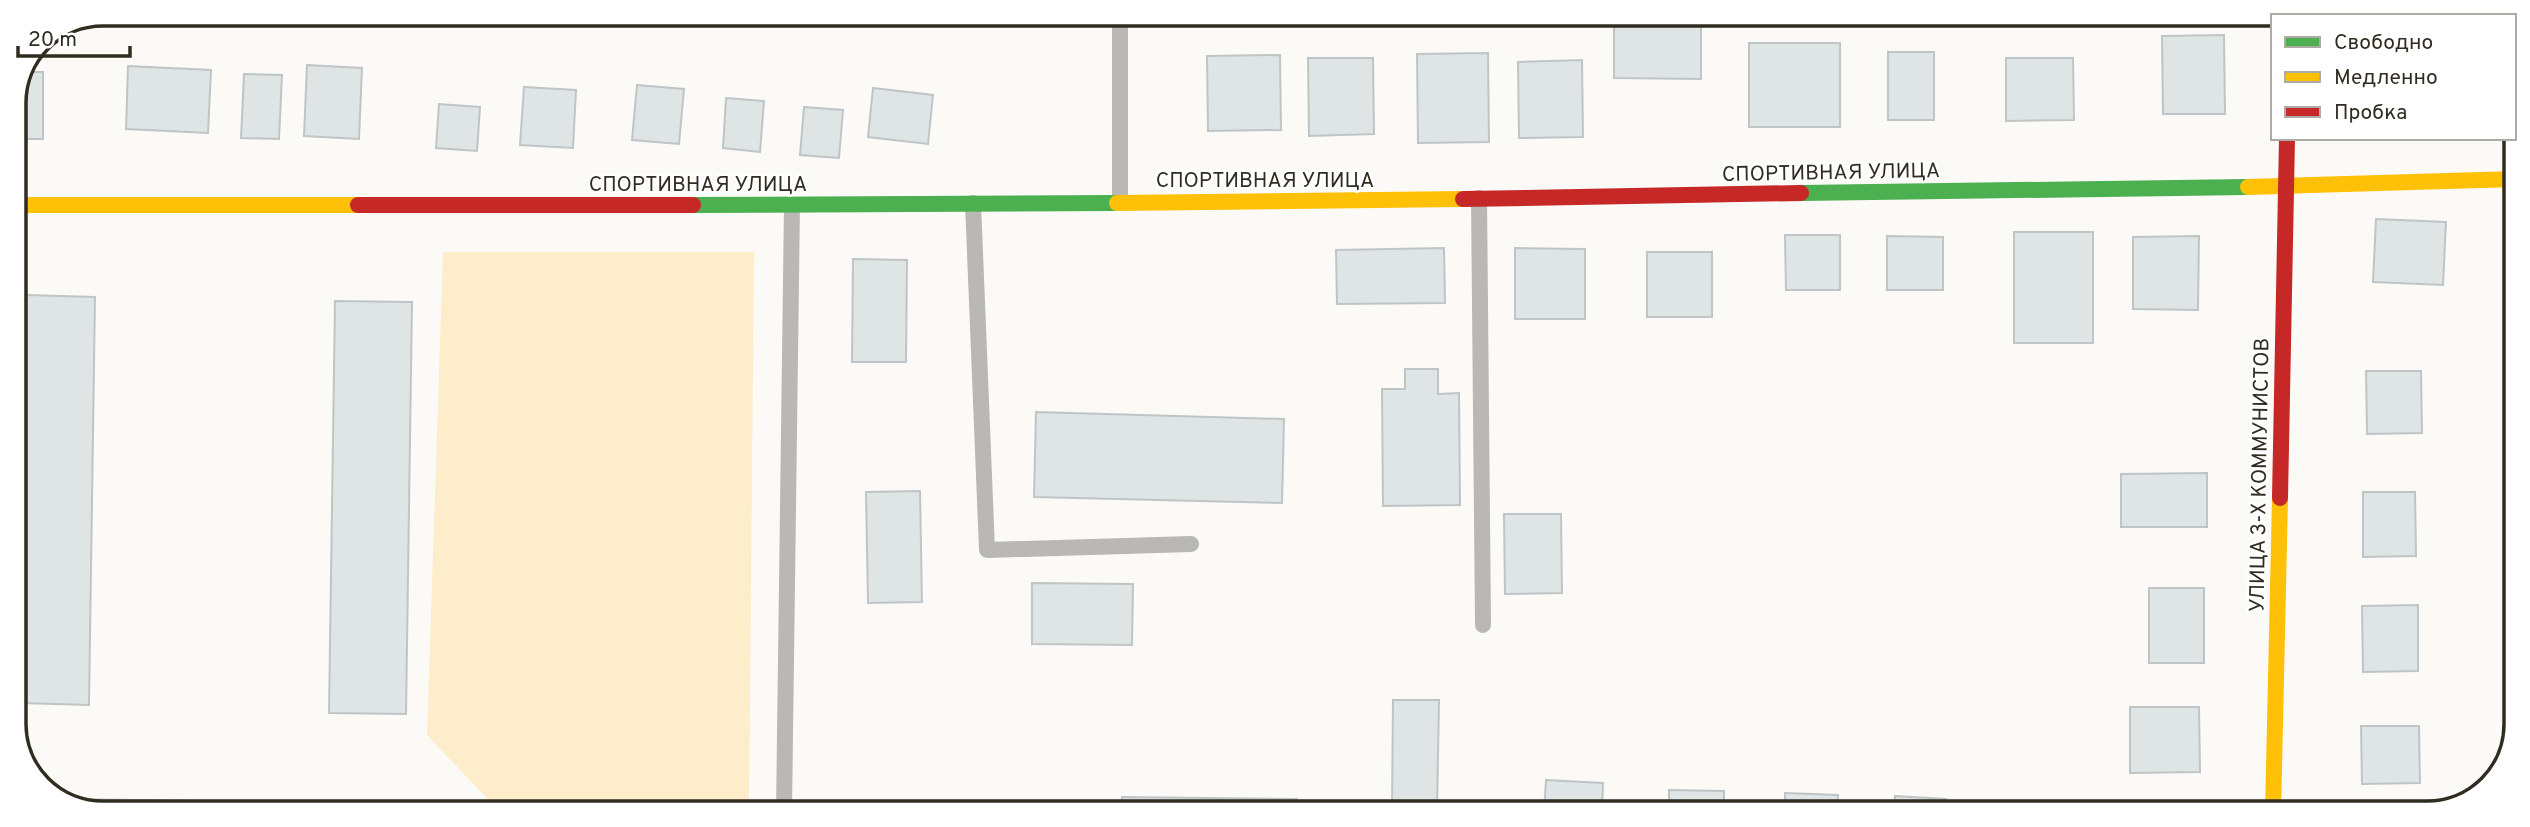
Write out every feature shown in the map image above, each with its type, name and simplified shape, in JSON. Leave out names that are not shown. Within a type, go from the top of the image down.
[{"type":"street","name":"УЛИЦА 3-Х КОММУНИСТОВ","points":[[2273,801],[2287,140]]},
{"type":"street","name":"СПОРТИВНАЯ УЛИЦА","points":[[26,205],[792,205],[1120,202],[2286,186],[2504,179]]},
{"type":"lane","points":[[1120,26],[1120,202]]},
{"type":"lane","points":[[1479,198],[1483,625]]},
{"type":"lane","points":[[973,203],[987,550],[1191,544]]},
{"type":"lane","points":[[784,801],[792,205]]},
{"type":"shaded area","points":[[443,252],[754,252],[749,801],[489,801],[427,735]]},
{"type":"building","points":[[1614,26],[1701,26],[1701,79],[1614,78]]},
{"type":"building","points":[[2224,35],[2225,114],[2163,114],[2162,36]]},
{"type":"building","points":[[1749,43],[1840,43],[1840,127],[1749,127]]},
{"type":"building","points":[[1888,52],[1934,52],[1934,120],[1888,120]]},
{"type":"building","points":[[1488,53],[1489,142],[1418,143],[1417,54]]},
{"type":"building","points":[[1280,55],[1281,130],[1208,131],[1207,56]]},
{"type":"building","points":[[1308,58],[1373,58],[1374,134],[1309,136]]},
{"type":"building","points":[[2006,58],[2073,58],[2074,120],[2006,121]]},
{"type":"building","points":[[1582,60],[1583,137],[1519,138],[1518,62]]},
{"type":"building","points":[[307,65],[362,68],[359,139],[304,136]]},
{"type":"building","points":[[128,66],[211,70],[208,133],[126,129]]},
{"type":"building","points":[[33,72],[43,72],[43,139],[26,139],[26,104]]},
{"type":"building","points":[[244,74],[282,75],[279,139],[241,138]]},
{"type":"building","points":[[637,85],[684,89],[679,144],[632,140]]},
{"type":"building","points":[[524,87],[576,90],[573,148],[520,145]]},
{"type":"building","points":[[873,88],[933,95],[928,144],[868,137]]},
{"type":"building","points":[[726,98],[764,101],[760,152],[723,148]]},
{"type":"building","points":[[439,104],[480,107],[477,151],[436,148]]},
{"type":"building","points":[[804,107],[843,110],[839,158],[800,155]]},
{"type":"building","points":[[2376,219],[2446,222],[2443,285],[2373,282]]},
{"type":"building","points":[[2014,232],[2093,232],[2093,343],[2014,343]]},
{"type":"building","points":[[1785,235],[1840,235],[1840,290],[1786,290]]},
{"type":"building","points":[[1887,236],[1943,237],[1943,290],[1887,290]]},
{"type":"building","points":[[2199,236],[2198,310],[2133,309],[2133,237]]},
{"type":"building","points":[[1444,248],[1445,303],[1337,304],[1336,250]]},
{"type":"building","points":[[1515,248],[1585,249],[1585,319],[1515,319]]},
{"type":"building","points":[[1647,252],[1712,252],[1712,317],[1647,317]]},
{"type":"building","points":[[853,259],[907,260],[906,362],[852,362]]},
{"type":"building","points":[[26,295],[95,297],[89,705],[26,703]]},
{"type":"building","points":[[335,301],[412,302],[406,714],[329,713]]},
{"type":"building","points":[[1405,369],[1438,369],[1438,394],[1459,393],[1460,505],[1383,506],[1382,389],[1405,389]]},
{"type":"building","points":[[2366,371],[2421,371],[2422,433],[2367,434]]},
{"type":"building","points":[[1036,412],[1284,419],[1282,503],[1034,497]]},
{"type":"building","points":[[2207,473],[2207,527],[2121,527],[2121,474]]},
{"type":"building","points":[[920,491],[922,602],[868,603],[866,492]]},
{"type":"building","points":[[2363,492],[2415,492],[2416,556],[2363,557]]},
{"type":"building","points":[[1504,514],[1561,514],[1562,593],[1505,594]]},
{"type":"building","points":[[1032,583],[1133,584],[1132,645],[1032,644]]},
{"type":"building","points":[[2149,588],[2204,588],[2204,663],[2149,663]]},
{"type":"building","points":[[2418,605],[2418,671],[2363,672],[2362,606]]},
{"type":"building","points":[[1393,700],[1439,700],[1437,801],[1392,801]]},
{"type":"building","points":[[2130,707],[2199,707],[2200,772],[2130,773]]},
{"type":"building","points":[[2361,726],[2419,726],[2420,783],[2362,784]]},
{"type":"building","points":[[1546,780],[1603,783],[1602,801],[1545,801]]},
{"type":"building","points":[[1669,790],[1724,791],[1724,801],[1669,801]]},
{"type":"building","points":[[1785,793],[1838,795],[1838,801],[1785,801]]},
{"type":"building","points":[[1895,796],[1946,799],[1946,801],[1895,801]]},
{"type":"building","points":[[1122,797],[1297,799],[1297,801],[1122,801]]},
{"type":"building","points":[[91,799],[203,801],[104,801]]},
{"type":"traffic: fast","points":[[1801,193],[2248,187]]},
{"type":"traffic: fast","points":[[693,205],[1117,203]]},
{"type":"traffic: slow","points":[[2248,187],[2504,179]]},
{"type":"traffic: slow","points":[[1117,203],[1463,199]]},
{"type":"traffic: slow","points":[[26,205],[358,205]]},
{"type":"traffic: slow","points":[[2273,801],[2280,498]]},
{"type":"traffic: jam","points":[[2280,498],[2287,140]]},
{"type":"traffic: jam","points":[[1463,199],[1801,193]]},
{"type":"traffic: jam","points":[[358,205],[693,205]]}]
